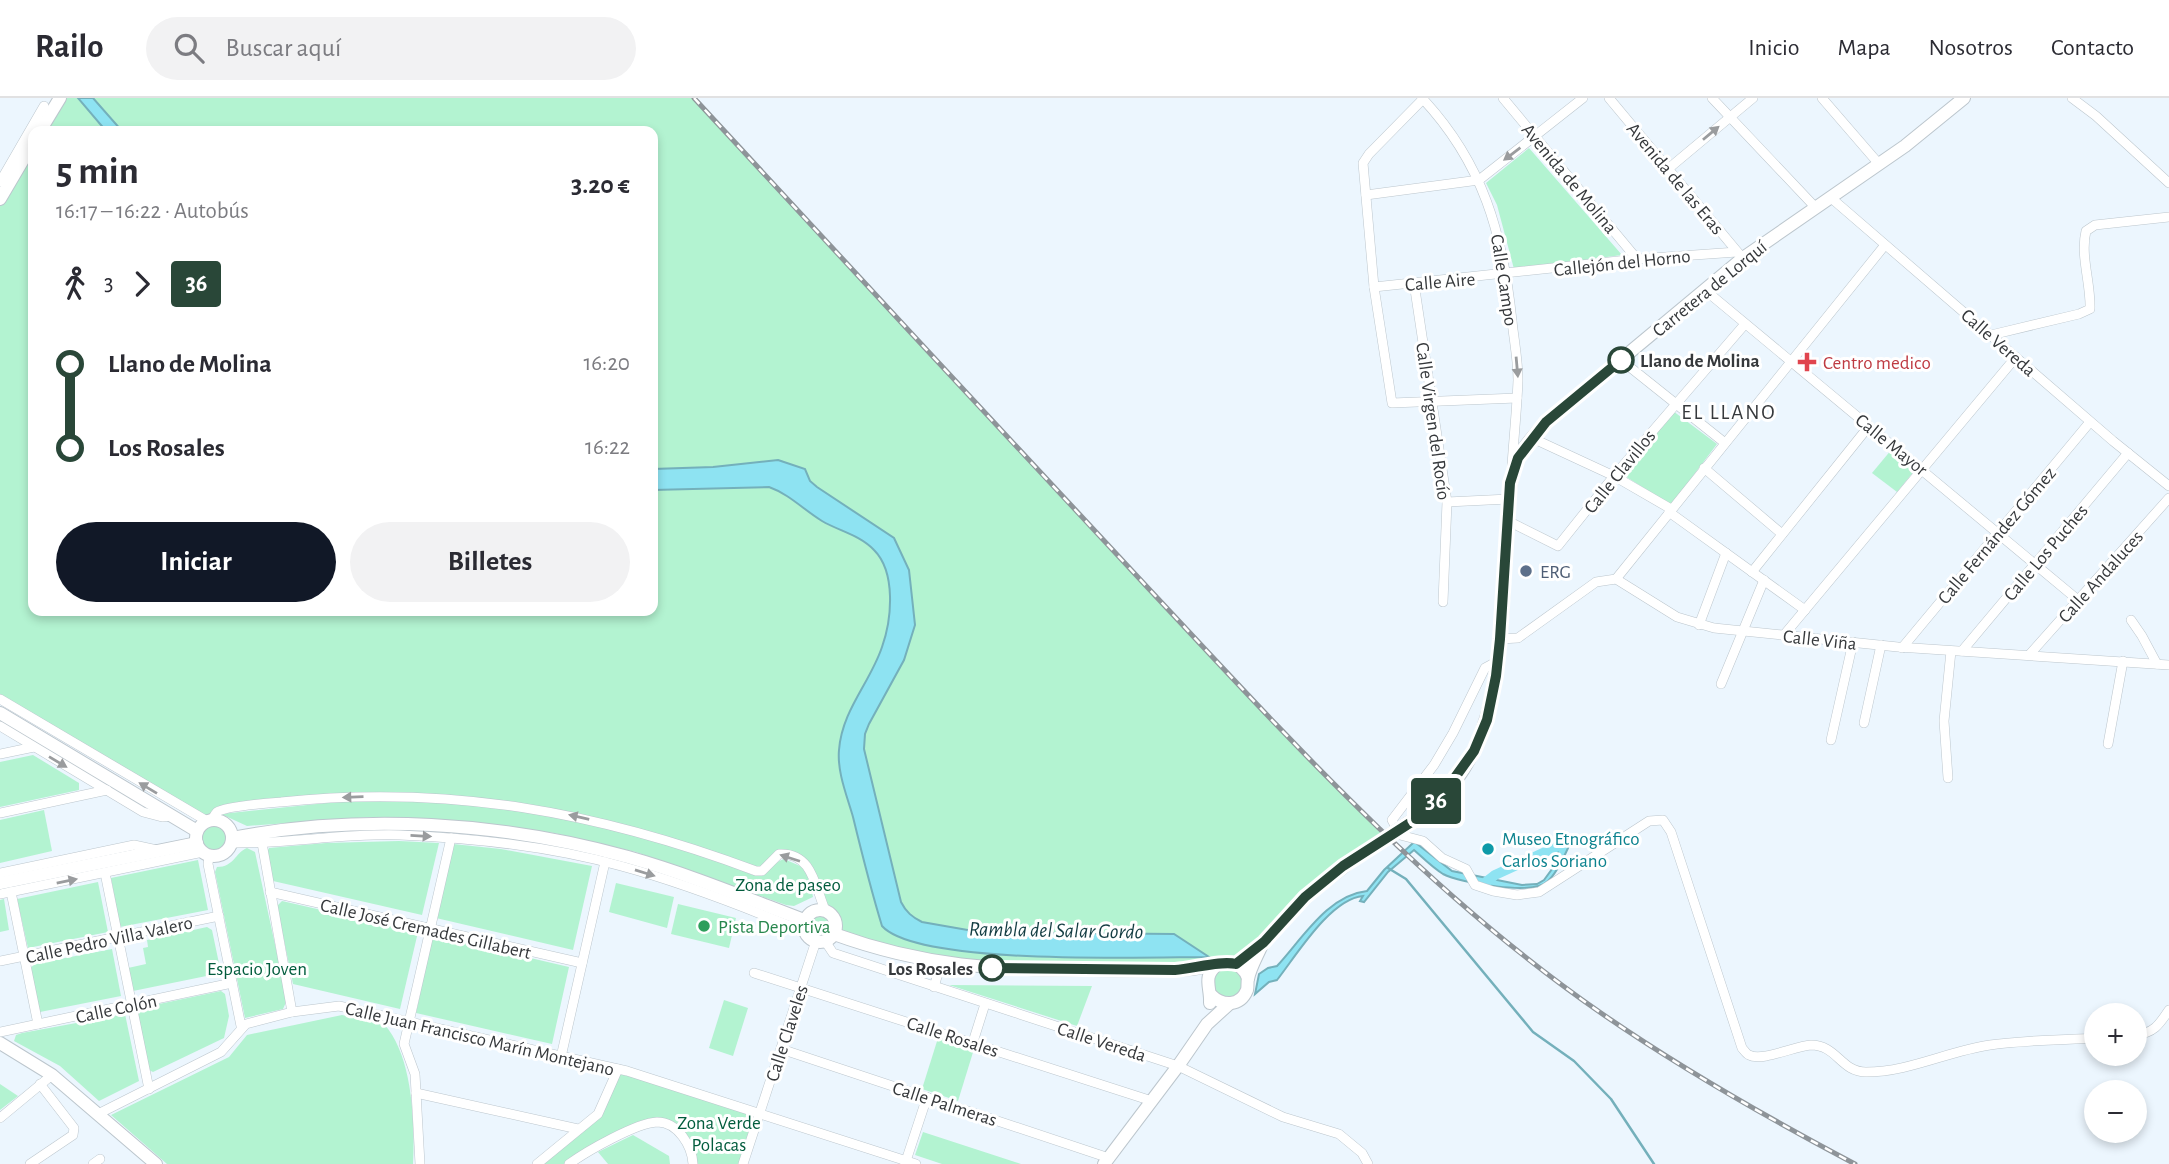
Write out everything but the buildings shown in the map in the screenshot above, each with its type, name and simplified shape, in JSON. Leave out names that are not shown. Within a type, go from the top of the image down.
[{"type":"main road","points":[[43,126],[60,98]]},
{"type":"main road","name":"Carretera de Lorquí","points":[[1264,942],[1305,897],[1441,797],[1474,751],[1487,720],[1498,661],[1510,483],[1518,458],[1532,438],[1546,422],[1705,290],[1740,255],[1816,208],[1879,164],[1964,98]]},
{"type":"main road","points":[[0,199],[28,151]]},
{"type":"main road","points":[[0,712],[174,816],[204,837],[214,856],[225,852],[231,841],[225,824],[204,837],[158,851],[0,883]]},
{"type":"main road","points":[[231,841],[287,829],[348,825],[412,825],[505,832],[570,843],[653,864],[805,926],[825,939],[899,955],[942,963],[1003,969],[1175,970],[1223,962],[1236,964],[1248,978]]},
{"type":"main road","points":[[805,926],[812,911],[825,910],[835,920],[825,939]]},
{"type":"main road","points":[[1236,964],[1264,942]]},
{"type":"main road","points":[[1107,1161],[1207,1024],[1229,1004],[1242,997],[1264,942]]},
{"type":"main road","points":[[1207,1024],[1210,1010],[1208,975],[1217,965]]},
{"type":"main road","points":[[1175,970],[1198,978],[1222,1003],[1229,1004]]},
{"type":"main road","points":[[0,1043],[52,1075],[156,1164]]},
{"type":"street","name":"Avenida de Molina","points":[[1503,98],[1637,259]]},
{"type":"street","points":[[1366,195],[1479,180],[1583,98]]},
{"type":"street","name":"Avenida de las Eras","points":[[1609,98],[1740,255]]},
{"type":"street","points":[[1712,98],[1816,208]]},
{"type":"street","points":[[1668,169],[1753,98]]},
{"type":"street","points":[[1822,98],[1879,164]]},
{"type":"street","points":[[2072,98],[2096,116],[2169,183]]},
{"type":"street","points":[[1423,99],[1368,153],[1363,163],[1374,287],[1392,402],[1517,398]]},
{"type":"street","name":"Calle Campo","points":[[1423,99],[1464,152],[1479,180],[1496,224],[1507,275],[1518,376],[1510,483]]},
{"type":"street","points":[[32,126],[44,106]]},
{"type":"street","points":[[0,182],[28,134]]},
{"type":"street","name":"Calle Vereda","points":[[1830,197],[2169,486]]},
{"type":"street","points":[[1991,335],[2090,309],[2091,296],[2084,242],[2086,231],[2095,225],[2169,217]]},
{"type":"street","points":[[1500,639],[1518,638],[1596,582],[1616,579],[1885,245]]},
{"type":"street","name":"Callejón del Horno","points":[[1507,275],[1637,259],[1740,255]]},
{"type":"street","name":"Calle Aire","points":[[1374,287],[1507,275]]},
{"type":"street","name":"Calle Virgen del Rocío","points":[[1414,283],[1447,502],[1443,602]]},
{"type":"street","name":"Calle Mayor","points":[[1705,290],[2078,600]]},
{"type":"street","name":"Calle Clavillos","points":[[1508,521],[1558,546],[1614,475],[1745,324]]},
{"type":"street","points":[[1784,635],[2016,357]]},
{"type":"street","points":[[1621,360],[1725,443]]},
{"type":"street","name":"Calle Fernández Gómez","points":[[1902,648],[2091,422]]},
{"type":"street","points":[[1752,572],[1870,426]]},
{"type":"street","points":[[1532,438],[1614,475],[1670,511],[1805,610]]},
{"type":"street","name":"Calle Los Puches","points":[[1962,651],[2129,453]]},
{"type":"street","points":[[1704,468],[1782,534]]},
{"type":"street","name":"Calle Andaluces","points":[[2030,654],[2169,498]]},
{"type":"street","points":[[1447,502],[1509,499]]},
{"type":"street","points":[[1699,625],[1726,553]]},
{"type":"street","name":"Calle Viña","points":[[1616,579],[1665,611],[1699,625],[1902,648],[2030,654],[2169,665]]},
{"type":"street","points":[[1721,684],[1764,580]]},
{"type":"street","points":[[2131,620],[2157,664]]},
{"type":"street","points":[[1830,740],[1853,642]]},
{"type":"street","points":[[1864,723],[1881,645]]},
{"type":"street","points":[[1948,778],[1944,721],[1951,651]]},
{"type":"street","points":[[1498,661],[1485,668],[1434,765],[1392,820],[1400,835],[1423,841],[1442,858],[1466,869],[1475,885],[1517,895],[1539,892],[1650,821],[1663,820],[1671,832],[1742,1048],[1749,1055],[1760,1057],[1808,1045],[1822,1046],[1835,1054],[1850,1070],[1865,1073],[1910,1066],[1990,1045],[2084,1039]]},
{"type":"street","points":[[2108,744],[2123,661]]},
{"type":"street","points":[[0,699],[204,837]]},
{"type":"street","points":[[0,726],[148,814],[174,816]]},
{"type":"street","points":[[0,754],[34,747]]},
{"type":"street","points":[[0,813],[107,790]]},
{"type":"street","points":[[98,1114],[221,1052],[231,1043],[241,1026],[204,837],[220,810],[351,797],[428,798],[510,804],[626,827],[756,871],[762,871],[779,854],[785,854],[807,864],[812,870],[825,910]]},
{"type":"street","points":[[231,841],[262,843],[375,835],[451,838],[523,846],[605,862],[805,926]]},
{"type":"street","points":[[0,894],[105,873],[204,837]]},
{"type":"street","points":[[422,1164],[415,1074],[404,1044],[451,838]]},
{"type":"street","points":[[262,843],[292,1012]]},
{"type":"street","points":[[0,873],[134,845],[158,851]]},
{"type":"street","points":[[561,1057],[605,862]]},
{"type":"street","points":[[105,873],[149,1089]]},
{"type":"street","points":[[11,892],[38,1024]]},
{"type":"street","name":"Calle José Cremades Gillabert","points":[[270,892],[582,963]]},
{"type":"street","name":"Calle Pedro Villa Valero","points":[[0,961],[219,916]]},
{"type":"street","name":"Calle Vereda","points":[[825,939],[833,953],[1178,1066],[1283,1117],[1339,1134],[1362,1153],[1368,1164]]},
{"type":"street","name":"Calle Claveles","points":[[743,1164],[801,988],[825,939]]},
{"type":"street","points":[[934,987],[942,963]]},
{"type":"street","name":"Calle Rosales","points":[[754,973],[1152,1101]]},
{"type":"street","name":"Calle Colón","points":[[0,1032],[232,983]]},
{"type":"street","points":[[973,1042],[985,1004]]},
{"type":"street","name":"Calle Juan Francisco Marín Montejano","points":[[241,1026],[254,1020],[292,1012],[339,1006],[618,1069],[916,1164]]},
{"type":"street","points":[[2147,1033],[2160,1025],[2169,1010]]},
{"type":"street","name":"Calle Palmeras","points":[[781,1049],[1107,1161]]},
{"type":"street","points":[[537,1164],[598,1114],[618,1069]]},
{"type":"street","points":[[0,1118],[52,1075]]},
{"type":"street","points":[[30,1164],[73,1135],[74,1128],[40,1084]]},
{"type":"street","points":[[416,1093],[578,1129]]},
{"type":"street","points":[[905,1162],[927,1097]]},
{"type":"street","points":[[569,1164],[631,1130],[659,1122],[668,1124],[680,1133],[692,1153],[693,1164]]},
{"type":"green space","points":[[60,98],[694,98],[1212,656],[1387,837],[1357,856],[1236,963],[1200,968],[925,960],[836,930],[835,920],[825,910],[812,870],[785,854],[762,871],[557,813],[381,796],[220,810],[211,820],[0,699],[0,199],[28,151],[28,616],[658,616],[658,126],[43,126]]},
{"type":"green space","points":[[1529,148],[1622,255],[1514,269],[1497,205],[1486,183]]},
{"type":"green space","points":[[1673,411],[1717,444],[1671,505],[1620,473]]},
{"type":"green space","points":[[1892,449],[1915,470],[1897,492],[1872,473]]},
{"type":"green space","points":[[33,755],[79,783],[79,790],[0,807],[0,762]]},
{"type":"green space","name":"Zona de paseo","points":[[346,801],[462,804],[549,815],[653,840],[753,875],[767,871],[784,859],[807,869],[813,897],[794,906],[786,905],[636,852],[554,833],[462,822],[371,817],[247,826],[221,814]]},
{"type":"green space","points":[[44,810],[52,851],[0,863],[0,820]]},
{"type":"green space","points":[[214,822],[226,826],[230,838],[226,850],[214,854],[202,850],[198,838],[202,826]]},
{"type":"green space","points":[[326,843],[439,843],[422,915],[273,881],[267,852],[269,848]]},
{"type":"green space","points":[[453,844],[501,849],[592,866],[573,950],[436,918]]},
{"type":"green space","name":"Espacio Joven","points":[[247,848],[255,852],[287,1000],[283,1009],[245,1018],[215,872],[217,867],[227,865]]},
{"type":"green space","points":[[198,860],[208,910],[120,927],[111,878]]},
{"type":"green space","points":[[98,882],[108,932],[28,948],[17,899]]},
{"type":"green space","name":"Pista Deportiva","points":[[616,883],[674,897],[667,928],[609,912]]},
{"type":"green space","points":[[4,899],[9,930],[0,932],[0,900]]},
{"type":"green space","points":[[282,901],[418,932],[400,1009],[293,984],[277,906]]},
{"type":"green space","name":"Pista Deportiva","points":[[678,904],[736,918],[729,948],[671,934]]},
{"type":"green space","points":[[820,911],[830,915],[834,925],[830,935],[820,939],[810,935],[806,925],[810,915]]},
{"type":"green space","points":[[207,927],[212,930],[221,973],[133,991],[128,968],[146,964],[143,948],[148,947],[147,940]]},
{"type":"green space","points":[[436,936],[569,967],[552,1044],[416,1013],[432,938]]},
{"type":"green space","points":[[112,949],[121,996],[40,1012],[31,968],[34,964]]},
{"type":"green space","points":[[1223,964],[1244,973],[1240,996],[1217,998],[1210,976]]},
{"type":"green space","points":[[949,985],[1092,986],[1077,1026]]},
{"type":"green space","points":[[221,991],[225,994],[229,1016],[224,1038],[153,1072],[149,1070],[137,1012],[140,1008]]},
{"type":"green space","points":[[724,1000],[748,1008],[733,1056],[709,1048]]},
{"type":"green space","points":[[125,1014],[139,1081],[99,1101],[60,1066],[14,1041],[16,1035],[22,1033]]},
{"type":"green space","points":[[342,1015],[384,1024],[394,1038],[410,1091],[413,1164],[167,1164],[111,1115],[229,1057],[247,1035]]},
{"type":"green space","points":[[938,1038],[974,1049],[958,1101],[922,1089]]},
{"type":"green space","name":"Zona Verde Polacas","points":[[618,1069],[760,1113],[743,1164],[693,1164],[692,1153],[668,1124],[649,1124],[569,1164],[537,1164],[598,1114]]},
{"type":"green space","points":[[0,1084],[18,1096],[0,1110]]},
{"type":"green space","points":[[923,1132],[1021,1164],[942,1164],[915,1155]]},
{"type":"green space","points":[[633,1135],[669,1156],[670,1164],[608,1164],[598,1152]]},
{"type":"water","points":[[78,98],[93,98],[118,126],[102,126]]},
{"type":"water","points":[[778,460],[805,469],[810,481],[817,487],[894,538],[909,570],[915,625],[904,660],[869,724],[864,749],[901,902],[912,916],[922,922],[979,932],[1174,934],[1209,957],[1089,958],[985,953],[940,948],[904,939],[882,926],[843,784],[839,750],[845,722],[877,660],[885,636],[890,610],[886,570],[874,550],[862,541],[822,521],[769,487],[658,490],[658,469],[713,467]]},
{"type":"water","points":[[1566,838],[1570,844],[1555,873],[1548,881],[1528,888],[1497,887],[1452,878],[1439,872],[1414,850],[1388,872],[1364,902],[1360,901],[1363,896],[1338,907],[1315,930],[1277,980],[1269,982],[1255,994],[1259,974],[1277,966],[1328,909],[1353,894],[1367,891],[1384,870],[1413,843],[1452,871],[1522,885],[1537,884],[1544,880],[1560,858],[1556,847]]},
{"type":"waterway","points":[[1486,882],[1495,875],[1556,847]]},
{"type":"waterway","name":"Rambla del Salar Gordo","points":[[1388,868],[1406,879],[1533,1032],[1574,1061],[1611,1099],[1654,1164]]},
{"type":"railway","points":[[694,98],[1255,702],[1420,867],[1538,967],[1601,1013],[1726,1092],[1855,1164]]},
{"type":"bus line","name":"36","points":[[992,968],[1175,970],[1223,962],[1236,964],[1264,942],[1305,897],[1343,866],[1413,821],[1441,797],[1474,751],[1487,720],[1500,639],[1510,483],[1518,458],[1546,422],[1621,360]]},
{"type":"place","name":"Llano de Molina","points":[[1621,360]]},
{"type":"place","name":"Centro medico","points":[[1807,362]]},
{"type":"place","name":"ERG","points":[[1526,571]]},
{"type":"place","name":"Museo Etnográfico Carlos Soriano","points":[[1488,849]]},
{"type":"place","name":"Pista Deportiva","points":[[704,926]]},
{"type":"place","name":"Los Rosales","points":[[992,968]]},
{"type":"district","name":"EL LLANO","points":[[1729,412]]}]
